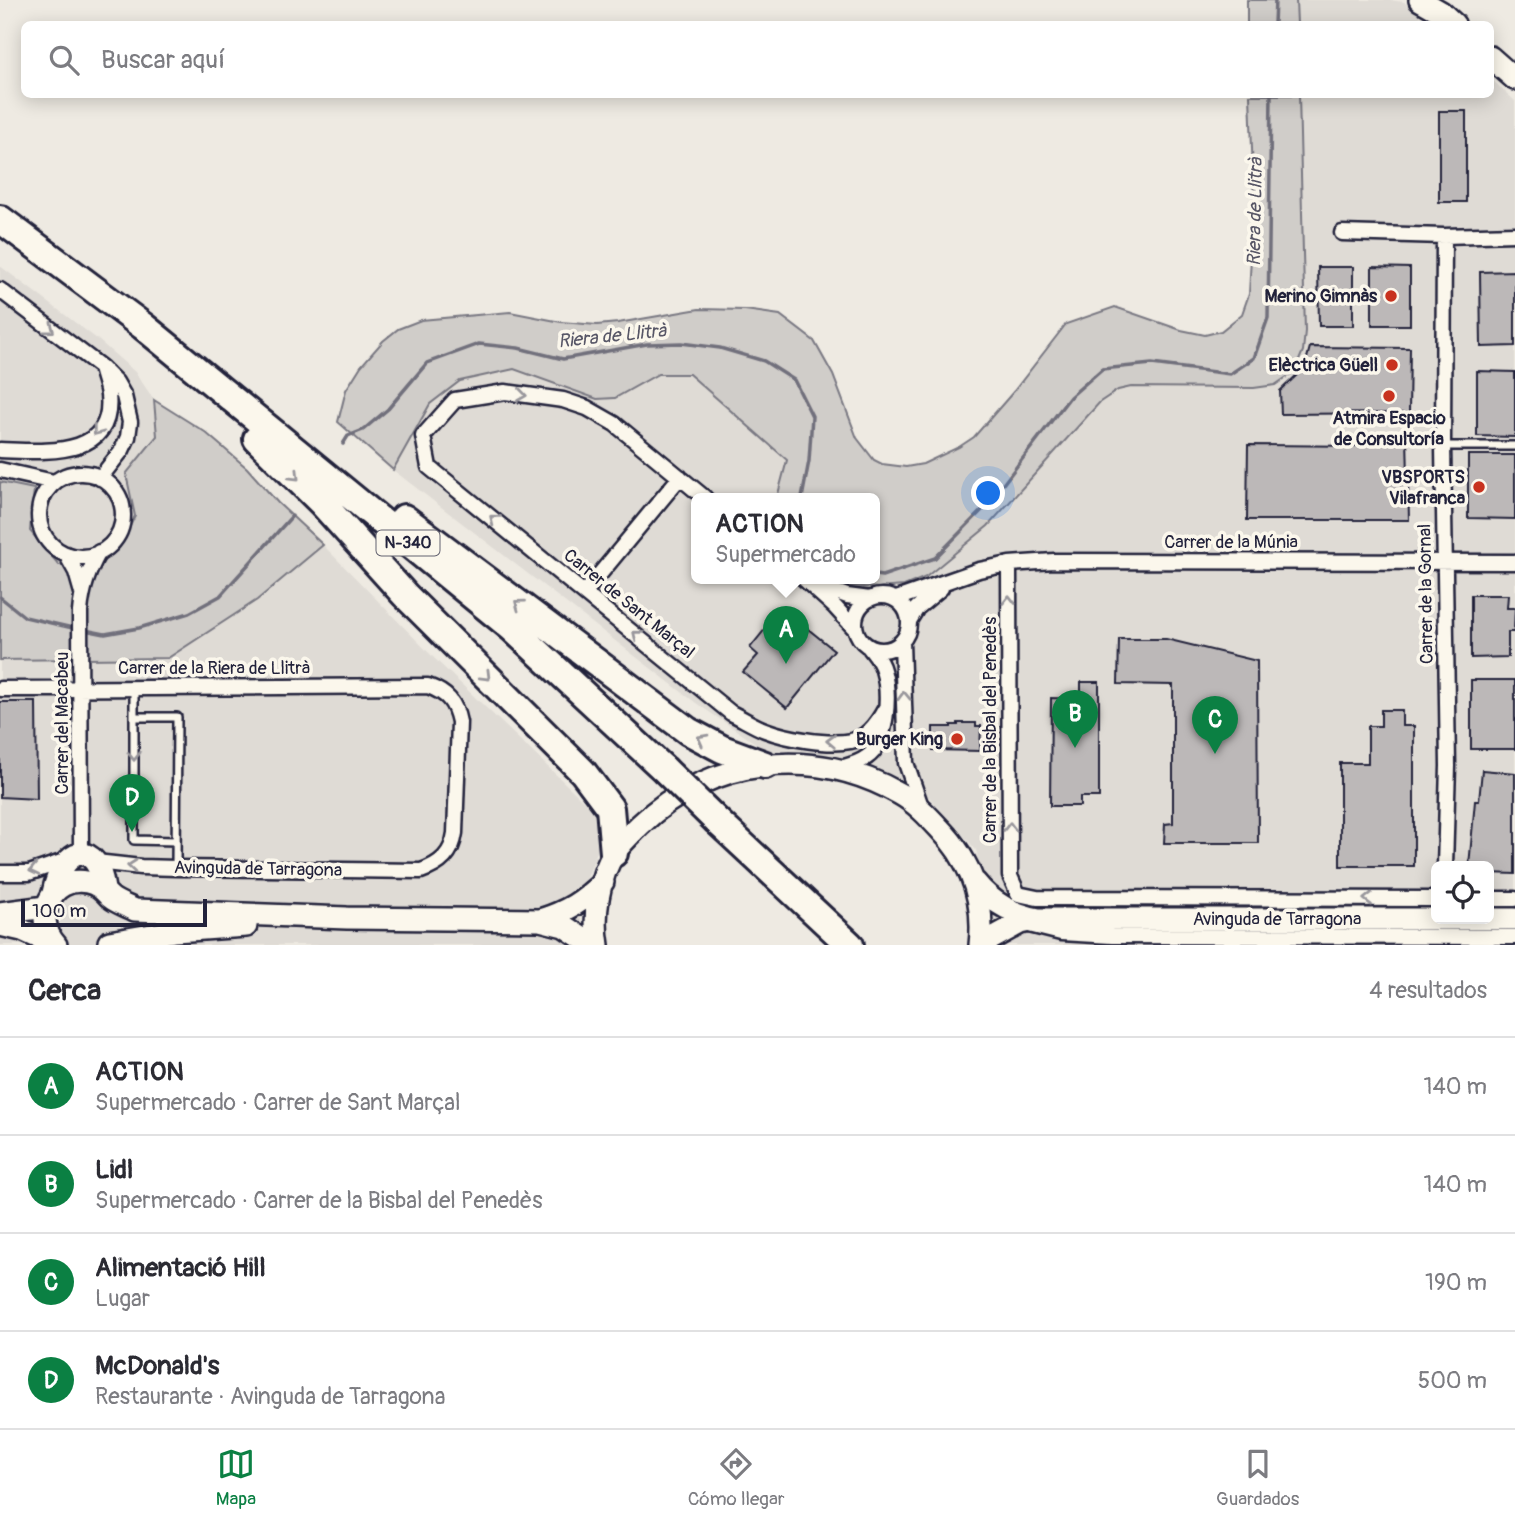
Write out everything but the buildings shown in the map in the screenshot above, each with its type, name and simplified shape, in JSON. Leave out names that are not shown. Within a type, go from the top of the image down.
[{"type":"highway","name":"N-340","points":[[0,219],[143,326],[512,628],[850,945]]},
{"type":"highway","points":[[143,326],[172,337],[347,475],[688,731],[722,749],[765,765]]},
{"type":"highway","points":[[143,326],[159,356],[238,420],[322,503],[405,595],[583,772],[610,808],[614,853]]},
{"type":"street","points":[[1420,0],[1451,21]]},
{"type":"street","points":[[1494,61],[1515,79]]},
{"type":"street","points":[[1342,233],[1444,236],[1515,234]]},
{"type":"street","name":"Carrer de la Gornal","points":[[1444,236],[1443,446],[1448,766],[1445,861]]},
{"type":"street","points":[[0,290],[101,367],[116,382],[124,396],[130,422],[128,438],[100,478]]},
{"type":"street","points":[[0,450],[53,451],[69,449],[87,442],[99,431],[107,415],[108,395],[101,367]]},
{"type":"street","name":"Carrer de Sant Marçal","points":[[680,477],[615,424],[587,408],[563,400],[505,392],[455,400],[423,436],[429,467],[732,713],[765,730],[830,742],[852,741],[867,733],[878,722],[885,709]]},
{"type":"street","points":[[0,470],[54,482]]},
{"type":"street","points":[[76,473],[100,478],[111,485],[118,496],[122,522],[118,534],[110,545],[99,552],[88,556],[66,554],[48,541],[40,521],[41,500],[54,482],[76,473]]},
{"type":"street","points":[[585,592],[680,477],[699,493]]},
{"type":"street","name":"Carrer del Macabeu","points":[[81,859],[80,612],[88,572],[99,552]]},
{"type":"street","name":"Carrer del Macabeu","points":[[66,554],[76,572],[82,593]]},
{"type":"street","name":"Carrer de la Múnia","points":[[896,599],[979,570],[1009,564],[1054,561],[1515,562]]},
{"type":"street","name":"Carrer de la Bisbal del Penedès","points":[[1009,564],[1011,901]]},
{"type":"street","name":"Carrer de la Múnia","points":[[909,621],[923,602],[951,581]]},
{"type":"street","points":[[810,584],[856,630],[861,640],[880,661],[884,673],[885,726],[877,747],[868,757],[835,769]]},
{"type":"street","points":[[814,584],[823,589],[870,599]]},
{"type":"street","points":[[856,630],[855,619],[859,609],[875,596],[896,599],[905,607],[909,621],[907,637],[890,650],[879,651],[869,647]]},
{"type":"street","points":[[902,642],[906,763],[923,810]]},
{"type":"street","name":"Carrer de la Riera de Llitrà","points":[[0,688],[428,686],[445,694],[455,705],[459,722],[455,832],[453,847],[446,858],[421,871]]},
{"type":"street","points":[[598,945],[596,918],[603,882],[614,853],[644,822],[685,791],[712,777],[765,765],[800,765],[835,769],[885,786],[923,810],[954,846],[975,882],[981,916],[980,945]]},
{"type":"street","points":[[56,945],[45,928],[49,900],[57,876],[81,859],[102,875],[107,893],[117,910],[114,934],[107,943]]},
{"type":"street","name":"Avinguda de Tarragona","points":[[0,873],[29,873],[81,859],[176,868],[421,871]]},
{"type":"street","points":[[0,913],[49,900],[62,886],[77,881],[89,882],[135,910],[347,918],[540,920],[564,926],[592,945]]},
{"type":"street","points":[[540,920],[565,912],[585,900],[603,882]]},
{"type":"street","name":"Avinguda de Tarragona","points":[[975,882],[986,896],[1086,908],[1106,907],[1140,898],[1431,900]]},
{"type":"street","points":[[1494,899],[1515,899]]},
{"type":"street","name":"Avinguda de Tarragona","points":[[1011,901],[1021,916],[1061,933],[1438,941],[1515,937]]},
{"type":"street","points":[[107,943],[175,931],[347,918]]},
{"type":"street","name":"Avinguda de Tarragona","points":[[980,945],[1030,921],[1515,919]]},
{"type":"street","points":[[0,925],[22,930],[56,945]]},
{"type":"lane","points":[[1443,446],[1515,446]]},
{"type":"lane","points":[[134,688],[134,840],[176,841]]},
{"type":"lane","points":[[134,718],[177,717],[176,868]]},
{"type":"shaded area","points":[[1247,0],[1296,0],[1297,21],[1247,21]]},
{"type":"shaded area","points":[[1296,0],[1404,2],[1426,21],[1297,21]]},
{"type":"shaded area","points":[[1494,82],[1515,101],[1515,945],[997,945],[976,850],[929,797],[864,764],[811,755],[770,753],[696,703],[393,470],[430,404],[460,381],[514,369],[597,399],[615,398],[658,374],[689,374],[787,460],[778,493],[691,493],[691,584],[833,584],[878,588],[1100,402],[1118,390],[1303,351],[1305,331],[1299,98],[1494,98]]},
{"type":"shaded area","points":[[1250,98],[1299,98],[1305,331],[1303,351],[1291,374],[1275,385],[1254,388],[1131,387],[1118,390],[1100,402],[988,526],[926,577],[904,586],[878,588],[833,584],[880,584],[880,493],[778,493],[787,460],[689,374],[658,374],[615,398],[597,399],[514,369],[460,381],[430,404],[393,470],[338,422],[346,390],[361,366],[383,341],[398,329],[421,320],[510,312],[561,322],[597,325],[699,309],[745,310],[780,315],[814,341],[833,375],[857,438],[874,460],[882,464],[906,467],[923,464],[974,437],[1066,324],[1115,307],[1181,330],[1205,335],[1221,331],[1242,314],[1249,294],[1254,202]]},
{"type":"shaded area","points":[[0,266],[97,339],[135,372],[154,400],[157,436],[126,474],[135,516],[119,548],[98,566],[59,565],[30,531],[34,489],[0,482]]},
{"type":"shaded area","points":[[154,400],[205,432],[247,468],[278,503],[323,545],[257,600],[168,658],[0,660],[0,482],[34,489],[30,531],[59,565],[98,566],[119,548],[135,516],[126,474],[157,436]]},
{"type":"shaded area","points":[[323,545],[435,659],[593,810],[600,844],[581,894],[581,945],[0,945],[0,660],[168,658],[257,600]]},
{"type":"waterway","name":"Riera de Llitrà","points":[[1274,21],[1275,0]]},
{"type":"waterway","name":"Riera de Llitrà","points":[[880,576],[935,558],[987,505],[1070,397],[1102,369],[1152,364],[1230,374],[1254,358],[1268,318],[1271,98]]},
{"type":"waterway","name":"Riera de Llitrà","points":[[343,444],[348,436],[363,430],[388,409],[427,363],[479,344],[518,348],[563,359],[647,344],[681,343],[720,348],[764,361],[794,380],[812,416],[809,461],[803,493]]},
{"type":"waterway","name":"Riera de Llitrà","points":[[85,630],[105,634],[139,628],[189,613],[220,596],[292,516]]},
{"type":"waterway","name":"Riera de Llitrà","points":[[0,597],[25,617],[77,629]]},
{"type":"place","name":"Merino Gimnàs","points":[[1391,296]]},
{"type":"place","name":"Elèctrica Güell","points":[[1392,365]]},
{"type":"place","name":"Atmira Espacio de Consultoría","points":[[1389,396]]},
{"type":"place","name":"VBSPORTS Vilafranca","points":[[1479,487]]},
{"type":"place","name":"ACTION","points":[[786,664]]},
{"type":"place","name":"Burger King","points":[[957,739]]},
{"type":"place","name":"Lidl","points":[[1075,748]]},
{"type":"place","name":"Alimentació Hill","points":[[1215,754]]},
{"type":"place","name":"McDonald's","points":[[132,832]]}]
